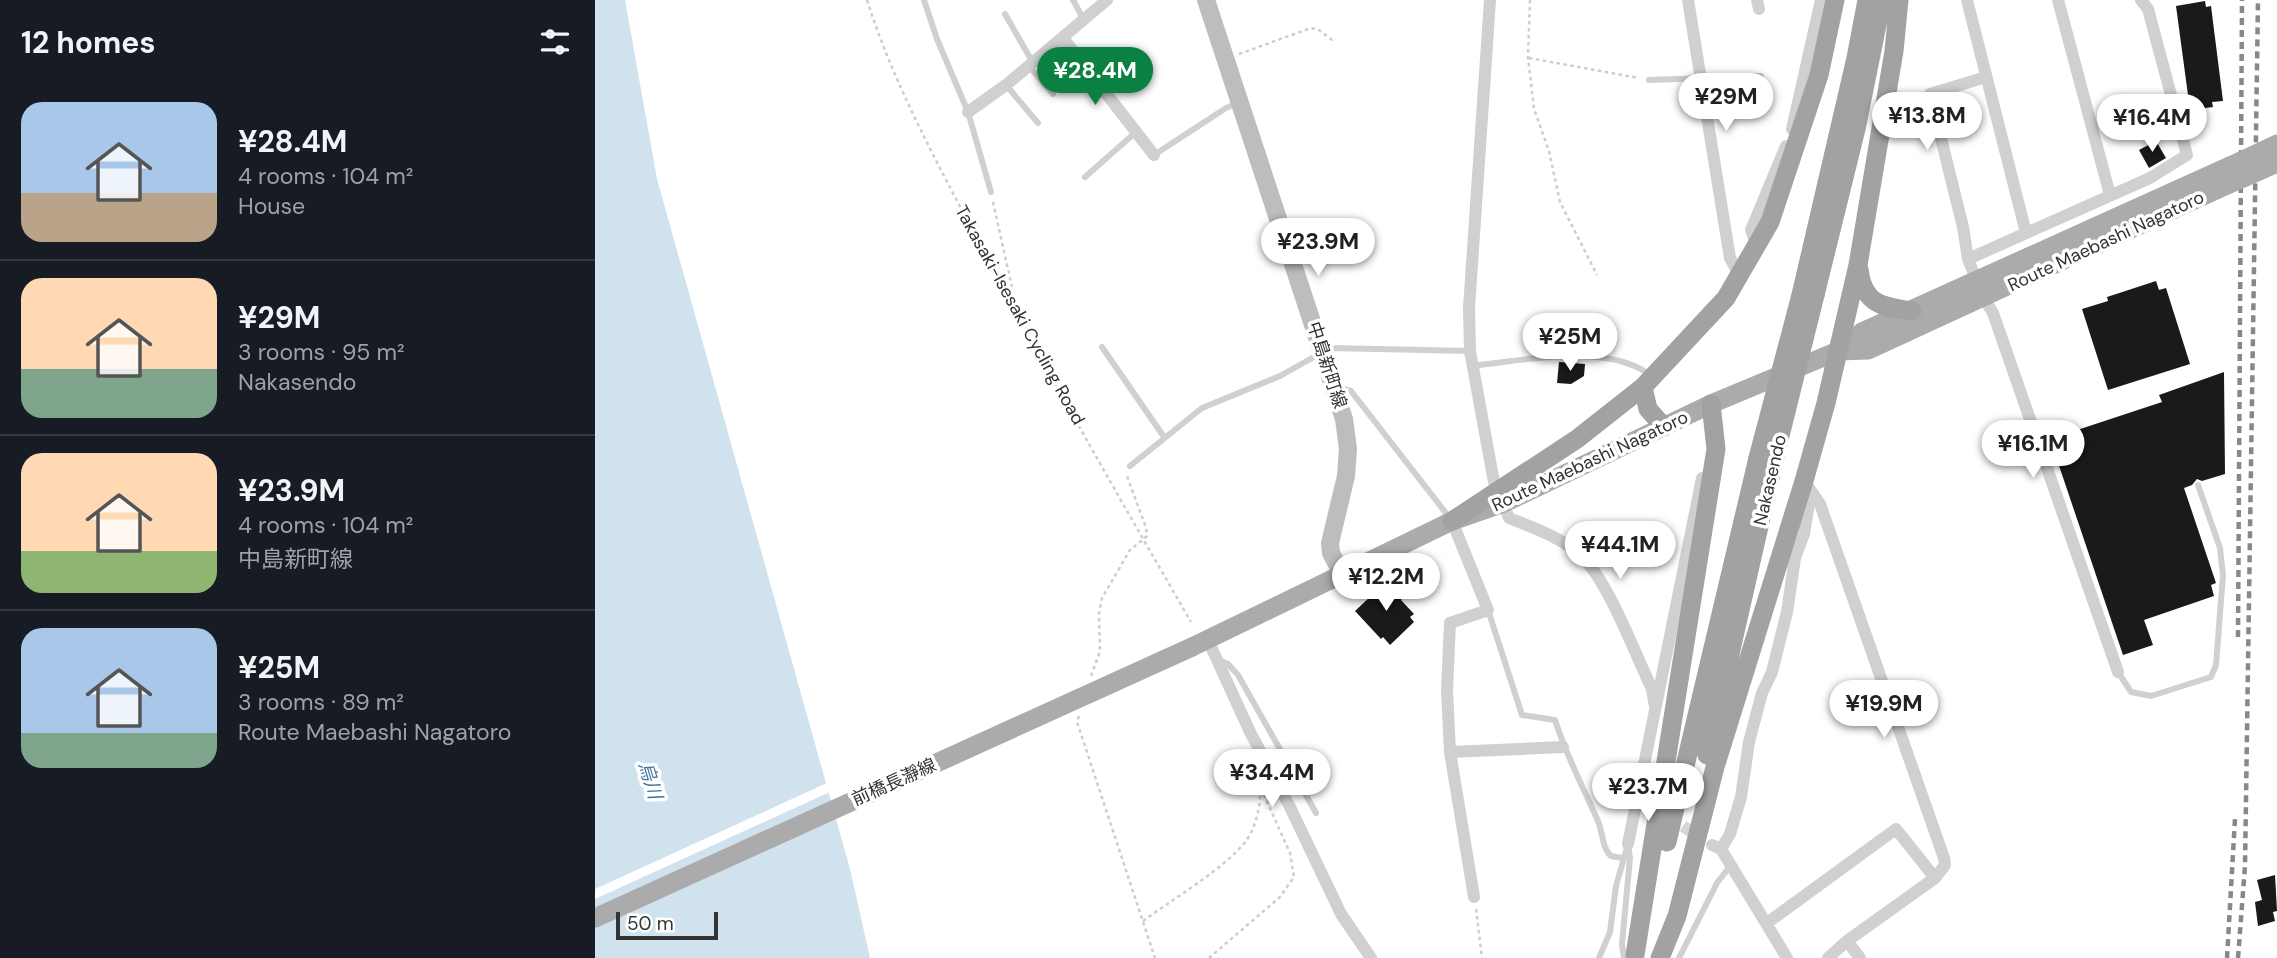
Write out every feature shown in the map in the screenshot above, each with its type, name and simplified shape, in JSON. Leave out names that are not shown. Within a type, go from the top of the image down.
[{"type":"highway","points":[[1452,521],[1501,496],[1648,382],[1726,298],[1770,222],[1819,75],[1835,0]]},
{"type":"highway","name":"Nakasendo","points":[[1808,295],[1867,0]]},
{"type":"highway","name":"Nakasendo","points":[[1636,957],[1682,852],[1704,766],[1767,455],[1808,295],[1856,129],[1882,0]]},
{"type":"highway","points":[[1660,958],[1677,916],[1715,767],[1808,486],[1858,265],[1894,51],[1899,0]]},
{"type":"highway","points":[[1858,265],[1860,280],[1868,297],[1886,307],[1912,311]]},
{"type":"highway","points":[[1648,382],[1648,409],[1664,427]]},
{"type":"highway","points":[[1636,957],[1716,449],[1711,404]]},
{"type":"main road","name":"中島新町線","points":[[1206,0],[1344,419],[1348,449],[1344,491],[1330,543],[1331,553],[1342,574]]},
{"type":"main road","name":"Route Maebashi Nagatoro","points":[[1839,351],[1868,350],[1980,288],[2277,144]]},
{"type":"main road","name":"Route Maebashi Nagatoro","points":[[1501,496],[1839,351],[1862,332],[1912,311],[1980,288],[2277,163]]},
{"type":"main road","points":[[1200,643],[1452,521]]},
{"type":"main road","name":"前橋長瀞線","points":[[595,918],[1200,643]]},
{"type":"street","points":[[968,112],[1031,65],[1107,0]]},
{"type":"street","points":[[1490,0],[1469,308],[1471,366],[1494,482],[1509,518],[1552,536],[1572,549],[1582,556],[1602,581],[1651,689],[1655,707]]},
{"type":"street","points":[[1688,0],[1730,258],[1740,276]]},
{"type":"street","points":[[1757,246],[1751,230],[1791,134],[1821,0]]},
{"type":"street","points":[[1967,0],[2026,233]]},
{"type":"street","points":[[2058,0],[2110,195]]},
{"type":"street","points":[[1968,259],[2150,178],[2187,155],[2148,9],[2141,0]]},
{"type":"street","points":[[1063,38],[1154,155]]},
{"type":"street","points":[[1986,77],[1930,94],[1963,227],[1968,259],[1993,313],[2118,672]]},
{"type":"street","points":[[1628,844],[1705,467]]},
{"type":"street","points":[[1787,958],[1731,865],[1716,847],[1730,834],[1741,797],[1756,717],[1762,693],[1772,672],[1784,624],[1795,558],[1804,534],[1808,486]]},
{"type":"street","points":[[1808,486],[1820,504],[1945,865],[1935,878],[1847,941],[1828,958]]},
{"type":"street","points":[[1452,521],[1488,610],[1450,623],[1447,690],[1450,752],[1474,897]]},
{"type":"street","points":[[1200,643],[1217,659],[1250,732],[1290,807],[1341,914],[1371,958]]},
{"type":"street","points":[[1450,752],[1563,747]]},
{"type":"street","points":[[1636,797],[1651,805]]},
{"type":"street","points":[[1767,923],[1896,829],[1935,878]]},
{"type":"street","points":[[1847,941],[1860,958]]},
{"type":"lane","points":[[924,0],[937,39],[968,112],[991,192]]},
{"type":"lane","points":[[1073,0],[1084,20]]},
{"type":"lane","points":[[1005,14],[1031,65],[1053,94]]},
{"type":"lane","points":[[1649,80],[1761,76]]},
{"type":"lane","points":[[1006,85],[1038,123]]},
{"type":"lane","points":[[1154,155],[1226,108],[1240,103]]},
{"type":"lane","points":[[1085,177],[1136,132]]},
{"type":"lane","points":[[1102,347],[1164,437]]},
{"type":"lane","points":[[1130,466],[1202,408],[1280,376],[1330,348],[1470,351]]},
{"type":"lane","points":[[1471,366],[1572,356],[1604,358],[1641,369],[1648,382]]},
{"type":"lane","points":[[1335,387],[1351,391],[1452,521]]},
{"type":"lane","points":[[2118,672],[2131,692],[2151,696],[2211,677],[2216,665],[2223,575],[2220,548],[2198,485]]},
{"type":"lane","points":[[1488,610],[1522,715],[1555,720],[1563,747],[1598,822],[1607,852],[1611,856],[1622,858]]},
{"type":"lane","points":[[1217,659],[1228,664],[1238,675],[1316,813]]},
{"type":"lane","points":[[1628,844],[1630,858],[1622,944],[1636,957]]},
{"type":"lane","points":[[1599,958],[1610,932],[1622,858],[1628,844]]},
{"type":"lane","points":[[1679,958],[1717,883],[1731,865]]},
{"type":"path","name":"Takasaki-Isesaki Cycling Road","points":[[867,0],[915,119],[1010,302],[1191,622]]},
{"type":"path","points":[[1529,0],[1528,57],[1534,109],[1549,151],[1560,202],[1597,275]]},
{"type":"path","points":[[1226,59],[1311,28],[1319,30],[1332,40],[1336,39]]},
{"type":"path","points":[[1528,57],[1649,80]]},
{"type":"path","points":[[991,192],[1013,292],[1010,302]]},
{"type":"path","points":[[1088,686],[1100,650],[1099,613],[1102,598],[1130,550],[1147,536],[1126,471],[1130,466]]},
{"type":"path","points":[[1080,710],[1076,722],[1155,958]]},
{"type":"path","points":[[1209,958],[1280,897],[1294,877],[1290,853],[1242,747]]},
{"type":"path","points":[[1143,921],[1220,865],[1246,840],[1255,822],[1260,794],[1258,782]]},
{"type":"path","points":[[1474,897],[1482,958]]},
{"type":"water","name":"烏川","points":[[595,0],[625,0],[657,179],[850,869],[870,958],[595,958]]},
{"type":"pier","points":[[829,782],[832,791],[595,899],[595,889]]},
{"type":"building","points":[[2205,1],[2206,7],[2211,6],[2223,101],[2212,102],[2213,107],[2190,110],[2176,6]]},
{"type":"building","points":[[2156,141],[2166,158],[2149,168],[2139,150]]},
{"type":"building","points":[[2156,281],[2159,290],[2166,288],[2190,364],[2108,390],[2082,309],[2108,301],[2107,297]]},
{"type":"building","points":[[1559,362],[1585,364],[1584,376],[1571,384],[1557,383]]},
{"type":"building","points":[[2224,372],[2225,474],[2202,481],[2197,479],[2184,488],[2216,583],[2211,585],[2214,596],[2144,620],[2153,645],[2123,655],[2050,439],[2162,402],[2159,395]]},
{"type":"building","points":[[1388,580],[1414,614],[1410,617],[1414,622],[1390,645],[1355,611]]},
{"type":"building","points":[[2275,875],[2275,921],[2258,926],[2255,902],[2262,900],[2257,880]]},
{"type":"tunnel","points":[[1668,816],[1702,839]]},
{"type":"railway","points":[[2238,637],[2242,0]]},
{"type":"railway","points":[[2238,958],[2245,866],[2258,0]]},
{"type":"railway","points":[[2227,958],[2235,819]]}]
